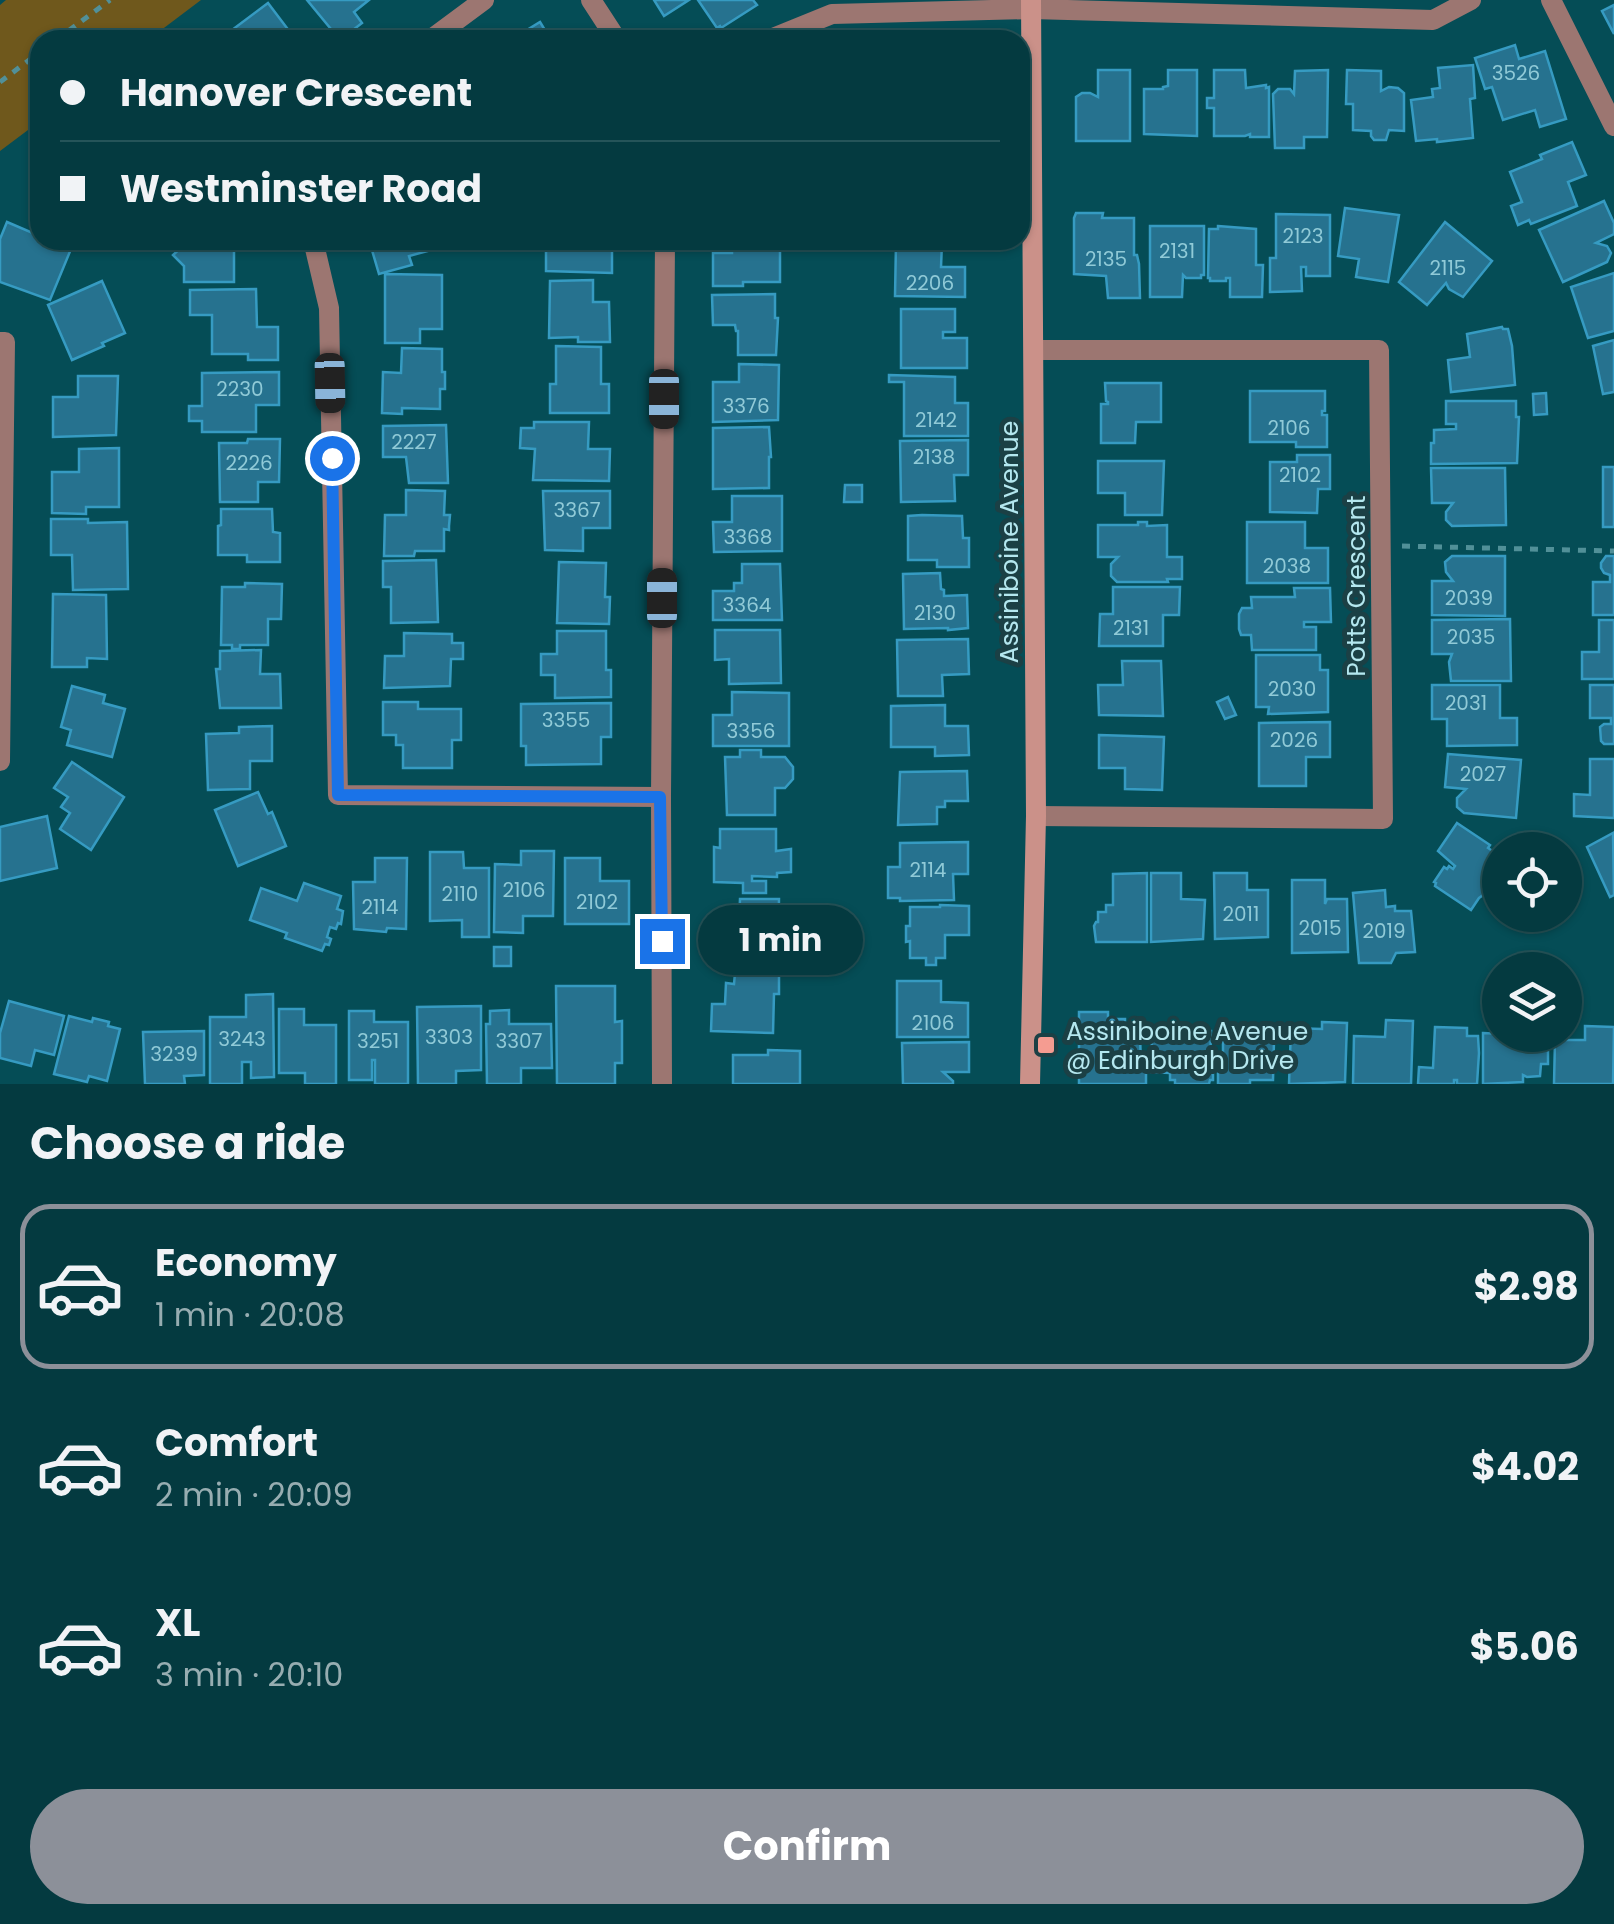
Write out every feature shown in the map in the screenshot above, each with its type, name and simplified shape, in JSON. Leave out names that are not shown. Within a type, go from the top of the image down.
[{"type":"street","points":[[444,30],[484,0]]},
{"type":"street","points":[[591,0],[610,30]]},
{"type":"street","points":[[793,30],[832,14],[1031,4],[1265,7],[1433,20],[1472,0]]},
{"type":"street","points":[[1551,0],[1614,126]]},
{"type":"street","name":"Assiniboine Avenue","points":[[1030,1084],[1036,816],[1031,4]]},
{"type":"street","points":[[314,250],[329,308],[338,795],[660,797]]},
{"type":"street","points":[[662,1084],[660,797],[665,250]]},
{"type":"street","points":[[0,342],[4,342],[0,761]]},
{"type":"street","name":"Potts Crescent","points":[[1034,350],[1379,350],[1383,819],[1036,816]]},
{"type":"path","points":[[70,30],[110,0]]},
{"type":"path","points":[[0,82],[30,60]]},
{"type":"path","points":[[1381,546],[1614,551]]},
{"type":"shaded area","points":[[6,0],[201,0],[161,30],[30,30],[30,128],[0,151],[0,5]]},
{"type":"building","points":[[307,0],[369,0],[354,12],[362,23],[353,30],[332,30]]},
{"type":"building","points":[[654,0],[689,0],[664,16]]},
{"type":"building","points":[[698,0],[753,0],[757,5],[717,28]]},
{"type":"building","points":[[268,3],[288,30],[232,30]]},
{"type":"building","points":[[1614,5],[1614,34],[1602,11]]},
{"type":"building","points":[[540,22],[545,30],[527,30]]},
{"type":"building","points":[[1515,45],[1519,59],[1545,51],[1566,119],[1540,127],[1535,110],[1503,120],[1492,87],[1485,89],[1475,58]]},
{"type":"building","points":[[1473,65],[1473,138],[1416,141],[1411,100],[1433,97],[1432,89],[1440,88],[1438,68]]},
{"type":"building","points":[[1098,70],[1130,70],[1130,141],[1076,141],[1076,97],[1090,93],[1098,97]]},
{"type":"building","points":[[1168,70],[1197,70],[1197,136],[1144,134],[1144,89],[1168,86]]},
{"type":"building","points":[[1214,70],[1245,70],[1246,88],[1269,87],[1269,137],[1214,136],[1214,108],[1207,108],[1207,98],[1214,98]]},
{"type":"building","points":[[1328,70],[1327,137],[1304,137],[1304,148],[1275,148],[1273,94],[1278,89],[1290,89],[1294,94],[1295,71]]},
{"type":"building","points":[[1347,70],[1381,71],[1381,91],[1389,87],[1404,93],[1404,131],[1389,130],[1386,140],[1374,140],[1371,131],[1353,130],[1353,104],[1346,104]]},
{"type":"building","points":[[1572,142],[1586,175],[1568,182],[1577,206],[1531,224],[1529,220],[1518,225],[1511,206],[1522,202],[1510,172]]},
{"type":"building","points":[[1604,201],[1614,223],[1614,234],[1596,243],[1607,246],[1611,253],[1607,262],[1563,282],[1539,230]]},
{"type":"building","points":[[1345,208],[1399,215],[1388,282],[1356,277],[1359,259],[1338,256]]},
{"type":"building","points":[[1076,213],[1134,218],[1140,298],[1108,298],[1106,276],[1074,274]]},
{"type":"building","points":[[1276,214],[1330,215],[1330,276],[1306,276],[1306,267],[1301,267],[1302,291],[1270,292],[1270,258],[1276,258]]},
{"type":"building","points":[[7,222],[30,232],[30,250],[71,250],[50,300],[0,282],[0,239]]},
{"type":"building","points":[[1445,222],[1492,261],[1463,297],[1446,283],[1427,305],[1399,282]]},
{"type":"building","points":[[1150,226],[1204,226],[1204,275],[1183,275],[1182,297],[1150,297]]},
{"type":"building","points":[[1209,229],[1256,229],[1256,265],[1263,265],[1262,297],[1230,297],[1230,278],[1208,278]]},
{"type":"building","points":[[178,250],[234,250],[234,282],[184,282],[184,266],[173,255]]},
{"type":"building","points":[[372,250],[431,250],[409,256],[412,265],[379,274]]},
{"type":"building","points":[[546,250],[612,250],[612,273],[546,271]]},
{"type":"building","points":[[780,250],[780,282],[713,286],[713,253]]},
{"type":"building","points":[[896,250],[942,250],[941,267],[965,267],[965,297],[895,296]]},
{"type":"building","points":[[1614,273],[1614,331],[1588,338],[1571,287]]},
{"type":"building","points":[[385,274],[442,275],[442,329],[420,329],[420,343],[385,343]]},
{"type":"building","points":[[593,280],[593,302],[609,302],[610,342],[549,338],[550,281]]},
{"type":"building","points":[[102,281],[125,333],[72,360],[48,305]]},
{"type":"building","points":[[256,289],[257,327],[278,327],[278,360],[248,360],[248,354],[212,354],[212,315],[190,315],[190,290]]},
{"type":"building","points":[[775,294],[776,355],[738,355],[735,325],[713,325],[712,295]]},
{"type":"building","points":[[901,309],[955,309],[955,332],[943,332],[943,338],[967,338],[967,368],[901,368]]},
{"type":"building","points":[[1508,329],[1512,346],[1515,385],[1451,392],[1448,360],[1470,357],[1467,334]]},
{"type":"building","points":[[1614,340],[1614,392],[1603,394],[1593,346]]},
{"type":"building","points":[[556,346],[601,347],[601,384],[609,384],[609,413],[550,413],[550,384],[556,384]]},
{"type":"building","points":[[402,348],[442,349],[445,389],[440,389],[440,409],[402,408],[402,414],[382,413],[383,372],[401,373]]},
{"type":"building","points":[[739,364],[779,365],[778,420],[713,422],[713,382],[739,382]]},
{"type":"building","points":[[279,372],[279,405],[256,405],[256,432],[202,432],[202,421],[189,421],[189,406],[202,406],[202,373]]},
{"type":"building","points":[[889,375],[955,377],[955,403],[968,403],[968,436],[904,436],[904,382],[889,382]]},
{"type":"building","points":[[78,376],[118,376],[116,435],[53,437],[53,397],[78,397]]},
{"type":"building","points":[[1105,383],[1161,383],[1161,422],[1136,422],[1135,443],[1101,443],[1101,404],[1108,404]]},
{"type":"building","points":[[1250,391],[1325,391],[1322,415],[1327,415],[1327,447],[1250,442]]},
{"type":"building","points":[[1546,393],[1547,414],[1534,415],[1533,394]]},
{"type":"building","points":[[1446,401],[1516,401],[1517,463],[1431,464],[1434,430],[1456,429],[1456,424],[1446,424]]},
{"type":"building","points":[[534,422],[589,422],[588,449],[610,449],[609,481],[533,480],[535,449],[520,448],[521,428],[534,428]]},
{"type":"building","points":[[446,425],[448,483],[409,483],[406,457],[383,457],[383,426]]},
{"type":"building","points":[[769,427],[769,488],[713,489],[713,428]]},
{"type":"building","points":[[248,439],[280,439],[279,482],[258,482],[258,502],[220,502],[219,443],[247,443]]},
{"type":"building","points":[[968,440],[968,475],[954,475],[955,501],[901,502],[900,441]]},
{"type":"building","points":[[119,448],[119,507],[86,507],[86,514],[52,513],[52,472],[79,472],[79,449]]},
{"type":"building","points":[[1297,455],[1330,455],[1330,489],[1318,489],[1317,513],[1270,512],[1270,462],[1297,462]]},
{"type":"building","points":[[1098,461],[1164,461],[1162,515],[1125,515],[1125,493],[1098,493]]},
{"type":"building","points":[[1603,467],[1614,467],[1614,527],[1603,527]]},
{"type":"building","points":[[1431,468],[1505,468],[1506,525],[1452,526],[1446,520],[1446,512],[1453,503],[1432,503]]},
{"type":"building","points":[[845,485],[862,485],[862,502],[844,502]]},
{"type":"building","points":[[406,490],[445,491],[444,515],[450,515],[449,530],[444,529],[444,551],[384,556],[385,515],[406,515]]},
{"type":"building","points":[[543,491],[610,491],[610,528],[583,528],[583,551],[545,550]]},
{"type":"building","points":[[732,496],[782,496],[782,551],[714,552],[713,522],[732,522]]},
{"type":"building","points":[[221,509],[272,509],[273,532],[280,533],[280,562],[247,562],[247,555],[218,555]]},
{"type":"building","points":[[908,516],[962,516],[963,538],[969,538],[969,567],[937,567],[937,560],[908,560]]},
{"type":"building","points":[[51,519],[127,522],[128,589],[73,590],[72,555],[51,555]]},
{"type":"building","points":[[1147,522],[1147,526],[1167,525],[1167,557],[1182,557],[1182,579],[1117,582],[1111,576],[1111,564],[1118,557],[1098,557],[1098,525]]},
{"type":"building","points":[[1247,522],[1305,522],[1305,548],[1328,548],[1328,583],[1247,583]]},
{"type":"building","points":[[1452,556],[1505,556],[1505,616],[1432,615],[1432,581],[1453,581],[1445,562]]},
{"type":"building","points":[[1606,556],[1614,556],[1614,615],[1593,615],[1593,582],[1610,582],[1610,575],[1601,568]]},
{"type":"building","points":[[436,560],[438,622],[391,623],[391,587],[383,587],[383,561]]},
{"type":"building","points":[[559,562],[606,563],[609,624],[557,623]]},
{"type":"building","points":[[742,564],[780,564],[782,620],[713,620],[713,591],[734,591],[734,583],[742,583]]},
{"type":"building","points":[[940,573],[944,596],[967,595],[968,628],[904,629],[903,574]]},
{"type":"building","points":[[245,583],[282,584],[281,619],[268,619],[268,645],[240,645],[240,649],[232,649],[232,645],[221,645],[222,587],[245,587]]},
{"type":"building","points":[[1113,587],[1180,587],[1179,615],[1163,615],[1163,646],[1099,646],[1100,614],[1113,614]]},
{"type":"building","points":[[1294,588],[1330,588],[1331,622],[1304,622],[1304,627],[1316,627],[1316,650],[1252,650],[1251,635],[1241,635],[1239,629],[1242,608],[1252,608],[1251,597],[1295,597]]},
{"type":"building","points":[[53,594],[106,595],[107,659],[87,658],[87,667],[52,667]]},
{"type":"building","points":[[1510,619],[1511,681],[1451,681],[1452,654],[1432,654],[1432,620]]},
{"type":"building","points":[[1599,620],[1614,620],[1614,679],[1582,679],[1582,652],[1599,652]]},
{"type":"building","points":[[715,630],[780,630],[781,683],[729,684],[729,659],[715,660]]},
{"type":"building","points":[[557,631],[606,631],[611,697],[555,698],[555,675],[541,675],[541,654],[557,654]]},
{"type":"building","points":[[404,633],[452,634],[452,643],[463,643],[463,659],[451,659],[450,686],[384,688],[385,656],[404,656]]},
{"type":"building","points":[[968,639],[969,674],[942,675],[943,696],[898,696],[897,640]]},
{"type":"building","points":[[261,650],[260,674],[280,674],[281,708],[220,708],[216,669],[220,669],[220,651]]},
{"type":"building","points":[[1256,655],[1320,655],[1320,670],[1328,670],[1328,712],[1268,714],[1269,707],[1256,707]]},
{"type":"building","points":[[1122,661],[1161,661],[1163,716],[1099,715],[1098,685],[1123,685]]},
{"type":"building","points":[[1432,685],[1500,685],[1500,718],[1517,718],[1517,745],[1447,746],[1447,719],[1432,719]]},
{"type":"building","points":[[1590,685],[1614,685],[1614,744],[1601,741],[1600,727],[1611,724],[1611,718],[1590,718]]},
{"type":"building","points":[[72,686],[105,695],[103,703],[125,709],[112,757],[67,745],[71,730],[61,727]]},
{"type":"building","points":[[732,692],[789,693],[789,746],[713,746],[713,715],[732,715]]},
{"type":"building","points":[[1228,697],[1236,715],[1225,719],[1217,702]]},
{"type":"building","points":[[383,702],[418,702],[418,709],[461,709],[461,740],[452,740],[452,768],[403,768],[403,745],[396,745],[396,735],[383,735]]},
{"type":"building","points":[[611,703],[611,737],[601,737],[601,764],[526,765],[526,746],[521,746],[521,704]]},
{"type":"building","points":[[945,705],[945,726],[968,726],[969,755],[935,756],[935,747],[891,747],[891,706]]},
{"type":"building","points":[[1330,722],[1330,757],[1306,757],[1306,786],[1259,786],[1259,723]]},
{"type":"building","points":[[272,726],[272,761],[250,761],[250,789],[208,790],[206,734]]},
{"type":"building","points":[[1099,735],[1164,737],[1162,790],[1125,789],[1125,768],[1099,768]]},
{"type":"building","points":[[740,750],[761,750],[761,757],[785,757],[793,767],[793,779],[785,788],[775,788],[775,815],[727,815],[725,757],[740,757]]},
{"type":"building","points":[[1448,754],[1521,760],[1516,818],[1464,813],[1457,807],[1457,798],[1466,789],[1445,787]]},
{"type":"building","points":[[1590,759],[1614,759],[1614,818],[1574,816],[1574,794],[1590,795]]},
{"type":"building","points":[[72,762],[124,797],[91,850],[60,829],[70,813],[61,807],[68,797],[54,788]]},
{"type":"building","points":[[967,771],[968,801],[945,801],[945,807],[937,807],[937,824],[898,825],[900,772]]},
{"type":"building","points":[[258,792],[268,814],[272,812],[286,846],[238,866],[215,810]]},
{"type":"building","points":[[47,816],[57,868],[0,881],[0,827]]},
{"type":"building","points":[[1457,823],[1482,840],[1482,896],[1471,910],[1435,886],[1444,867],[1455,866],[1438,851]]},
{"type":"building","points":[[720,829],[776,829],[776,851],[791,849],[791,872],[777,873],[777,877],[752,876],[752,881],[766,881],[766,893],[743,893],[743,883],[714,882],[714,847],[720,848]]},
{"type":"building","points":[[1613,833],[1614,895],[1610,897],[1587,847]]},
{"type":"building","points":[[968,842],[968,874],[953,874],[954,900],[888,898],[888,867],[900,867],[900,843]]},
{"type":"building","points":[[521,851],[554,851],[553,916],[523,916],[523,933],[494,932],[495,864],[521,865]]},
{"type":"building","points":[[430,852],[463,852],[464,868],[489,868],[489,937],[462,937],[462,920],[430,921]]},
{"type":"building","points":[[375,858],[407,858],[406,929],[354,929],[353,882],[375,882]]},
{"type":"building","points":[[565,858],[600,858],[600,881],[629,881],[629,924],[565,924]]},
{"type":"building","points":[[1147,873],[1147,942],[1096,942],[1094,926],[1098,912],[1106,912],[1106,905],[1113,905],[1113,874]]},
{"type":"building","points":[[1151,873],[1181,873],[1181,899],[1205,900],[1203,939],[1151,942]]},
{"type":"building","points":[[1214,873],[1247,873],[1247,890],[1268,890],[1268,937],[1215,939]]},
{"type":"building","points":[[1292,880],[1325,880],[1325,904],[1327,899],[1347,899],[1348,952],[1292,953]]},
{"type":"building","points":[[304,883],[341,896],[337,909],[343,911],[341,924],[336,929],[330,927],[329,945],[325,944],[322,951],[250,920],[261,888],[297,901]]},
{"type":"building","points":[[1385,890],[1386,907],[1411,911],[1415,952],[1396,953],[1391,963],[1359,963],[1353,893]]},
{"type":"building","points":[[740,899],[779,899],[778,958],[714,957],[714,924],[739,924]]},
{"type":"building","points":[[969,906],[969,935],[945,935],[945,958],[936,958],[936,965],[926,965],[926,958],[910,958],[906,926],[910,926],[910,907]]},
{"type":"building","points":[[841,940],[842,960],[828,960],[828,941]]},
{"type":"building","points":[[494,947],[511,947],[511,966],[494,966]]},
{"type":"building","points":[[735,973],[779,975],[779,994],[774,994],[773,1033],[711,1031],[712,1004],[725,1004],[726,983],[734,984]]},
{"type":"building","points":[[897,981],[941,981],[941,1002],[968,1003],[968,1037],[897,1037]]},
{"type":"building","points":[[556,986],[615,986],[615,1022],[622,1021],[622,1063],[615,1063],[615,1084],[557,1084]]},
{"type":"building","points":[[273,994],[274,1077],[251,1078],[251,1062],[242,1062],[242,1084],[210,1084],[210,1017],[246,1017],[246,995]]},
{"type":"building","points":[[9,1001],[64,1016],[54,1055],[35,1050],[31,1066],[0,1058],[0,1033]]},
{"type":"building","points":[[481,1006],[481,1070],[456,1071],[456,1084],[418,1084],[417,1007]]},
{"type":"building","points":[[279,1009],[304,1009],[304,1025],[336,1025],[336,1084],[305,1084],[305,1073],[279,1073]]},
{"type":"building","points":[[509,1010],[509,1024],[551,1024],[552,1068],[521,1068],[521,1084],[487,1084],[486,1024],[490,1024],[490,1011]]},
{"type":"building","points":[[349,1011],[374,1011],[374,1022],[408,1022],[408,1084],[375,1084],[375,1060],[372,1080],[349,1080]]},
{"type":"building","points":[[1079,1012],[1108,1012],[1108,1019],[1125,1019],[1125,1033],[1140,1033],[1141,1068],[1146,1069],[1146,1084],[1079,1084]]},
{"type":"building","points":[[69,1016],[109,1022],[108,1026],[120,1029],[107,1081],[89,1076],[87,1082],[54,1074]]},
{"type":"building","points":[[1386,1020],[1413,1021],[1411,1084],[1353,1084],[1354,1036],[1385,1037]]},
{"type":"building","points":[[1322,1022],[1347,1023],[1345,1082],[1289,1084],[1291,1028],[1322,1029]]},
{"type":"building","points":[[1585,1026],[1614,1027],[1613,1084],[1554,1084],[1555,1052],[1582,1052]]},
{"type":"building","points":[[1435,1027],[1467,1028],[1467,1036],[1478,1036],[1477,1084],[1457,1084],[1454,1080],[1454,1084],[1418,1084],[1419,1067],[1433,1068]]},
{"type":"building","points":[[1152,1030],[1211,1031],[1213,1080],[1209,1084],[1175,1084],[1170,1073],[1151,1072]]},
{"type":"building","points":[[204,1031],[204,1075],[184,1076],[185,1084],[145,1084],[143,1032]]},
{"type":"building","points":[[1241,1032],[1255,1032],[1255,1041],[1274,1041],[1273,1080],[1218,1084],[1223,1041],[1241,1041]]},
{"type":"building","points":[[969,1042],[969,1072],[943,1072],[953,1084],[903,1084],[902,1043]]},
{"type":"building","points":[[768,1050],[800,1051],[800,1084],[733,1084],[733,1055],[768,1055]]},
{"type":"building","points":[[1483,1052],[1548,1052],[1548,1064],[1541,1064],[1540,1076],[1523,1075],[1523,1082],[1483,1084]]},
{"type":"place","name":"Assiniboine Avenue @ Edinburgh Drive","points":[[1046,1045]]},
{"type":"route","points":[[332,458],[338,795],[660,797],[662,941]]}]
